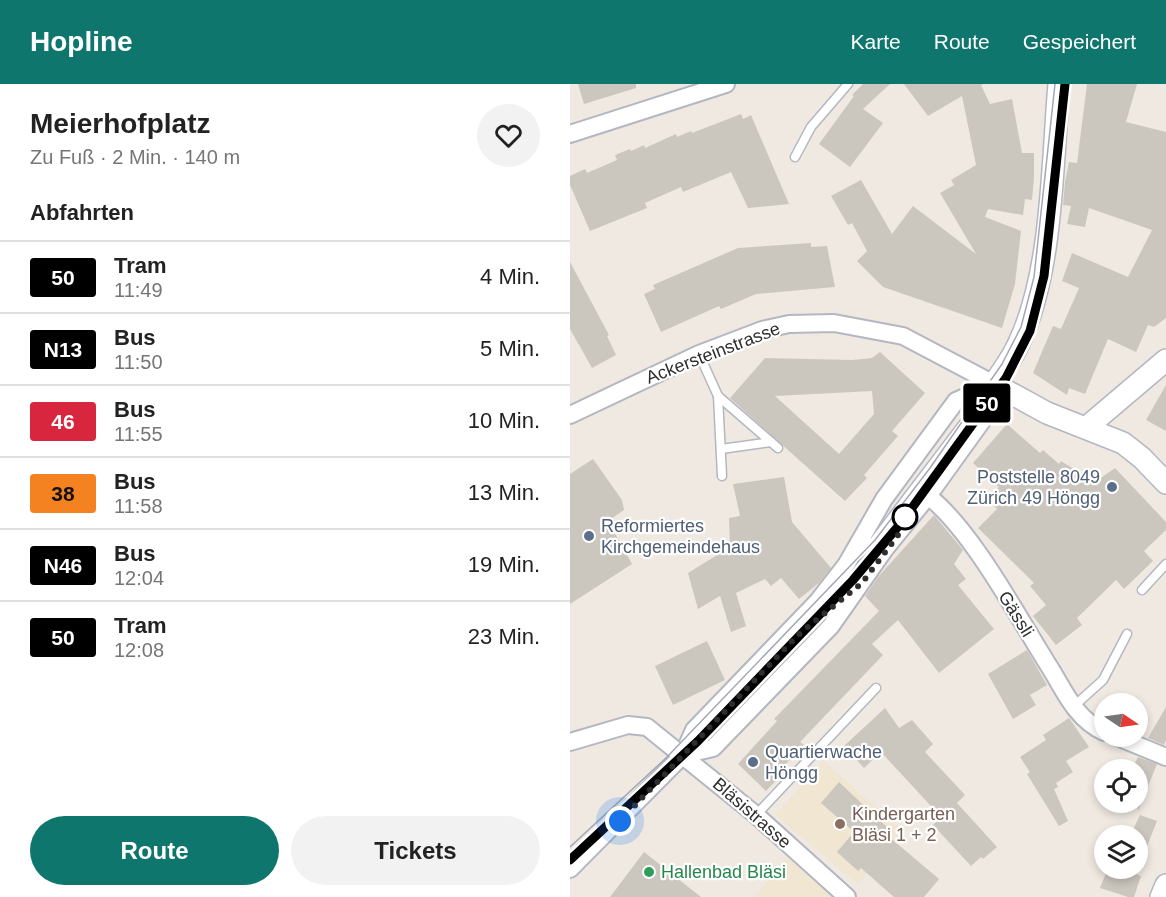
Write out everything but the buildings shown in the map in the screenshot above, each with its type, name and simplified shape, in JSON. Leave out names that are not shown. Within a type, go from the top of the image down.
[{"type":"street","points":[[570,134],[726,84]]},
{"type":"street","points":[[683,755],[713,748],[831,626],[885,549],[928,496],[982,421],[994,384],[1018,346],[1038,281],[1046,232],[1059,84]]},
{"type":"street","name":"Ackersteinstrasse","points":[[570,415],[699,354],[762,330],[789,324],[834,323],[903,336],[994,384]]},
{"type":"street","points":[[1087,427],[1166,360]]},
{"type":"street","points":[[994,384],[1047,413],[1123,443],[1142,458],[1166,483]]},
{"type":"street","points":[[570,869],[683,755],[694,730],[812,607],[846,565],[884,499],[956,400],[994,384]]},
{"type":"street","name":"Gässli","points":[[928,496],[951,515],[997,584],[1073,707],[1094,727]]},
{"type":"street","points":[[846,565],[862,583]]},
{"type":"street","name":"Bläsistrasse","points":[[570,742],[628,725],[647,726],[756,815],[847,897]]},
{"type":"street","points":[[1142,747],[1166,757]]},
{"type":"street","points":[[1161,897],[1166,885]]},
{"type":"lane","points":[[795,157],[811,128],[848,84]]},
{"type":"lane","points":[[699,354],[718,396],[722,476]]},
{"type":"lane","points":[[718,396],[775,445],[721,449]]},
{"type":"lane","points":[[1142,590],[1166,564]]},
{"type":"lane","points":[[1073,707],[1103,680],[1127,634]]},
{"type":"lane","points":[[756,815],[876,688]]},
{"type":"shaded area","name":"Kindergarten Bläsi 1 + 2","points":[[823,760],[903,832],[857,884],[776,815]]},
{"type":"shaded area","points":[[787,857],[835,897],[755,897]]},
{"type":"tram line","points":[[570,847],[666,758],[875,540],[930,468],[1002,364],[1021,327],[1034,277],[1055,84]]},
{"type":"tram line","points":[[570,860],[698,741],[853,580],[901,523],[1006,378],[1030,331],[1044,276],[1065,84]]},
{"type":"tram line","name":"50","points":[[570,860],[698,741],[853,580],[901,523],[1006,378],[1030,331],[1044,276],[1065,84]]},
{"type":"place","name":"Poststelle 8049 Zürich 49 Höngg","points":[[1112,487]]},
{"type":"place","name":"Reformiertes Kirchgemeindehaus","points":[[589,536]]},
{"type":"place","name":"Quartierwache Höngg","points":[[753,762]]},
{"type":"place","name":"Kindergarten Bläsi 1 + 2","points":[[840,824]]},
{"type":"place","name":"Hallenbad Bläsi","points":[[649,872]]},
{"type":"route","points":[[620,821],[798,635],[862,583],[885,549],[914,514],[905,517]]}]
